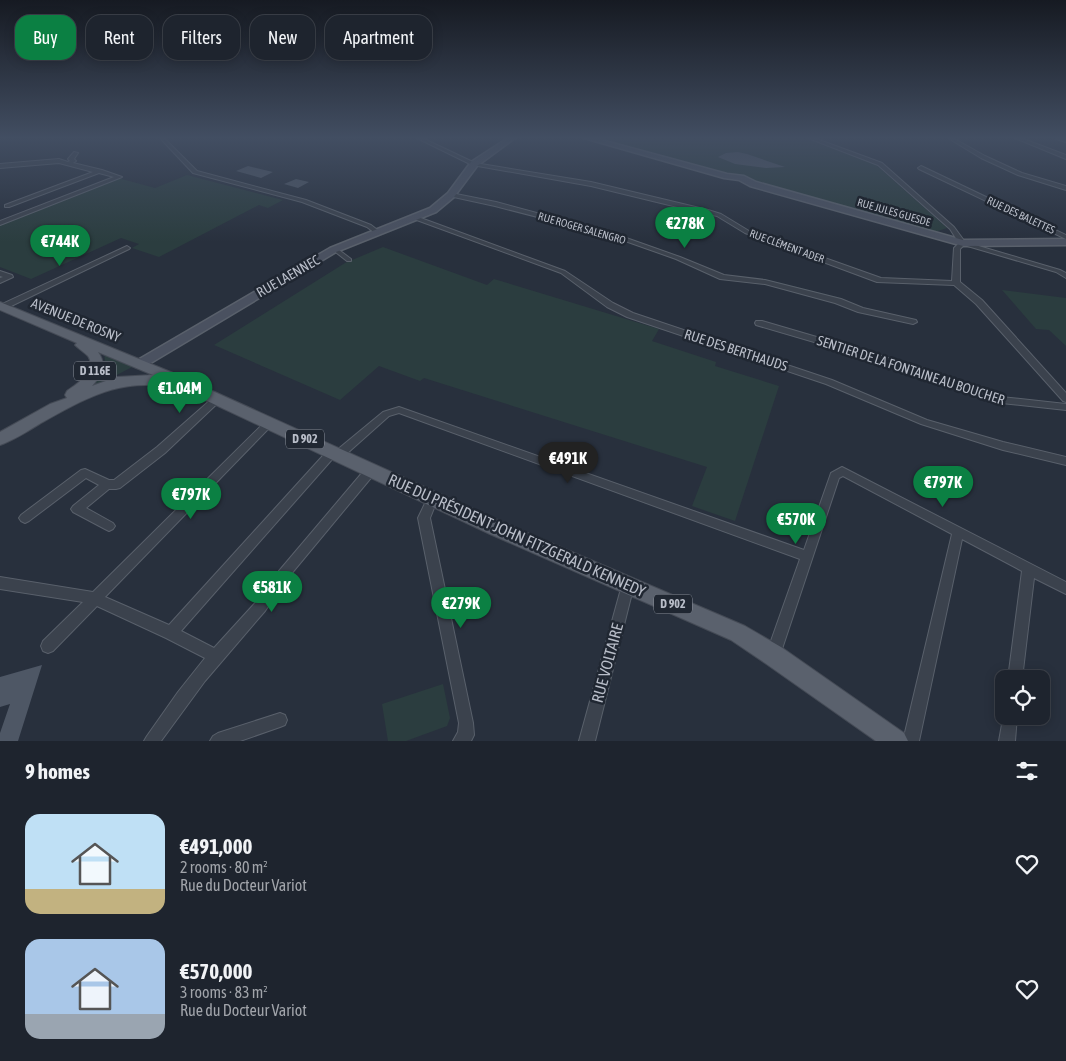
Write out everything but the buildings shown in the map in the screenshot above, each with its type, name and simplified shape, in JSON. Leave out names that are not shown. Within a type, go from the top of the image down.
[{"type":"main road","name":"AVENUE DE ROSNY","points":[[1,307],[140,364]]},
{"type":"main road","name":"RUE LAENNEC","points":[[55,408],[86,385],[98,367],[98,359],[91,350],[65,334]]},
{"type":"main road","points":[[140,364],[140,372],[143,378]]},
{"type":"main road","name":"D 902","points":[[140,364],[174,378],[175,382]]},
{"type":"main road","name":"RUE LAENNEC","points":[[0,439],[140,364]]},
{"type":"main road","name":"D 902","points":[[143,378],[175,382]]},
{"type":"main road","name":"RUE LAENNEC","points":[[55,408],[69,404],[104,386],[130,379],[143,378]]},
{"type":"main road","name":"RUE DU PRÉSIDENT JOHN FITZGERALD KENNEDY","points":[[175,382],[218,398],[433,498],[720,624],[773,654],[896,741]]},
{"type":"street","points":[[7,206],[96,173]]},
{"type":"street","points":[[0,223],[119,177],[105,173]]},
{"type":"street","points":[[197,173],[309,202],[370,226],[377,232]]},
{"type":"street","name":"RUE LAENNEC","points":[[140,364],[335,249],[433,210],[451,195],[468,173]]},
{"type":"street","name":"RUE CLÉMENT ADER","points":[[524,173],[591,184],[719,214],[747,232],[880,280],[956,283]]},
{"type":"street","name":"RUE JULES GUESDE","points":[[713,173],[741,178],[753,184],[963,243],[1066,242]]},
{"type":"street","points":[[890,173],[952,228],[963,243],[1058,271],[1066,276]]},
{"type":"street","name":"RUE DES BALETTES","points":[[931,173],[1066,237]]},
{"type":"street","points":[[1017,173],[1066,188]]},
{"type":"street","name":"RUE ROGER SALENGRO","points":[[451,195],[496,204],[613,235],[678,258],[723,277],[765,282],[838,301],[861,310],[913,322]]},
{"type":"street","points":[[0,204],[26,213]]},
{"type":"street","points":[[689,237],[706,211]]},
{"type":"street","name":"RUE DES BERTHAUDS","points":[[416,218],[563,272],[610,305],[630,315],[829,382],[924,422],[1003,446],[1066,460]]},
{"type":"street","points":[[963,243],[958,248],[956,283],[979,302],[1066,399]]},
{"type":"street","points":[[1,307],[127,248]]},
{"type":"street","points":[[335,249],[349,260]]},
{"type":"street","points":[[0,272],[9,277],[0,281]]},
{"type":"street","name":"SENTIER DE LA FONTAINE AU BOUCHER","points":[[758,323],[916,369],[964,389],[1002,400],[1066,407]]},
{"type":"street","points":[[24,518],[85,473],[107,484],[116,485],[161,450],[218,398]]},
{"type":"street","points":[[171,633],[336,453],[386,414],[400,410],[806,556]]},
{"type":"street","points":[[48,646],[270,422]]},
{"type":"street","points":[[152,741],[215,656],[276,589],[283,575],[372,470]]},
{"type":"street","points":[[773,654],[835,476],[840,471],[1066,588]]},
{"type":"street","points":[[107,484],[77,509],[109,526]]},
{"type":"street","points":[[433,498],[424,518],[466,723],[466,735],[461,741]]},
{"type":"street","points":[[911,741],[958,531]]},
{"type":"street","points":[[1016,670],[1029,568]]},
{"type":"street","points":[[0,583],[94,598],[171,633],[215,656]]},
{"type":"street","name":"RUE VOLTAIRE","points":[[587,741],[628,585]]},
{"type":"street","points":[[218,741],[280,720]]},
{"type":"street","points":[[1007,741],[1009,725]]},
{"type":"shaded area","points":[[720,173],[885,173],[947,228],[935,232],[758,184],[742,177]]},
{"type":"shaded area","points":[[187,175],[283,200],[268,208],[259,205],[159,257],[132,248],[139,244],[121,238],[31,279],[0,267],[0,224],[118,178],[155,188]]},
{"type":"shaded area","points":[[383,247],[487,285],[494,279],[659,329],[652,341],[716,362],[715,366],[779,386],[735,521],[692,506],[707,467],[424,378],[420,381],[379,366],[340,400],[214,345],[345,263]]},
{"type":"shaded area","points":[[1002,290],[1066,298],[1066,346],[1049,330],[1036,329]]},
{"type":"shaded area","points":[[104,354],[134,366],[88,390],[103,369]]},
{"type":"shaded area","points":[[443,684],[450,718],[447,726],[406,741],[388,741],[382,704]]}]
